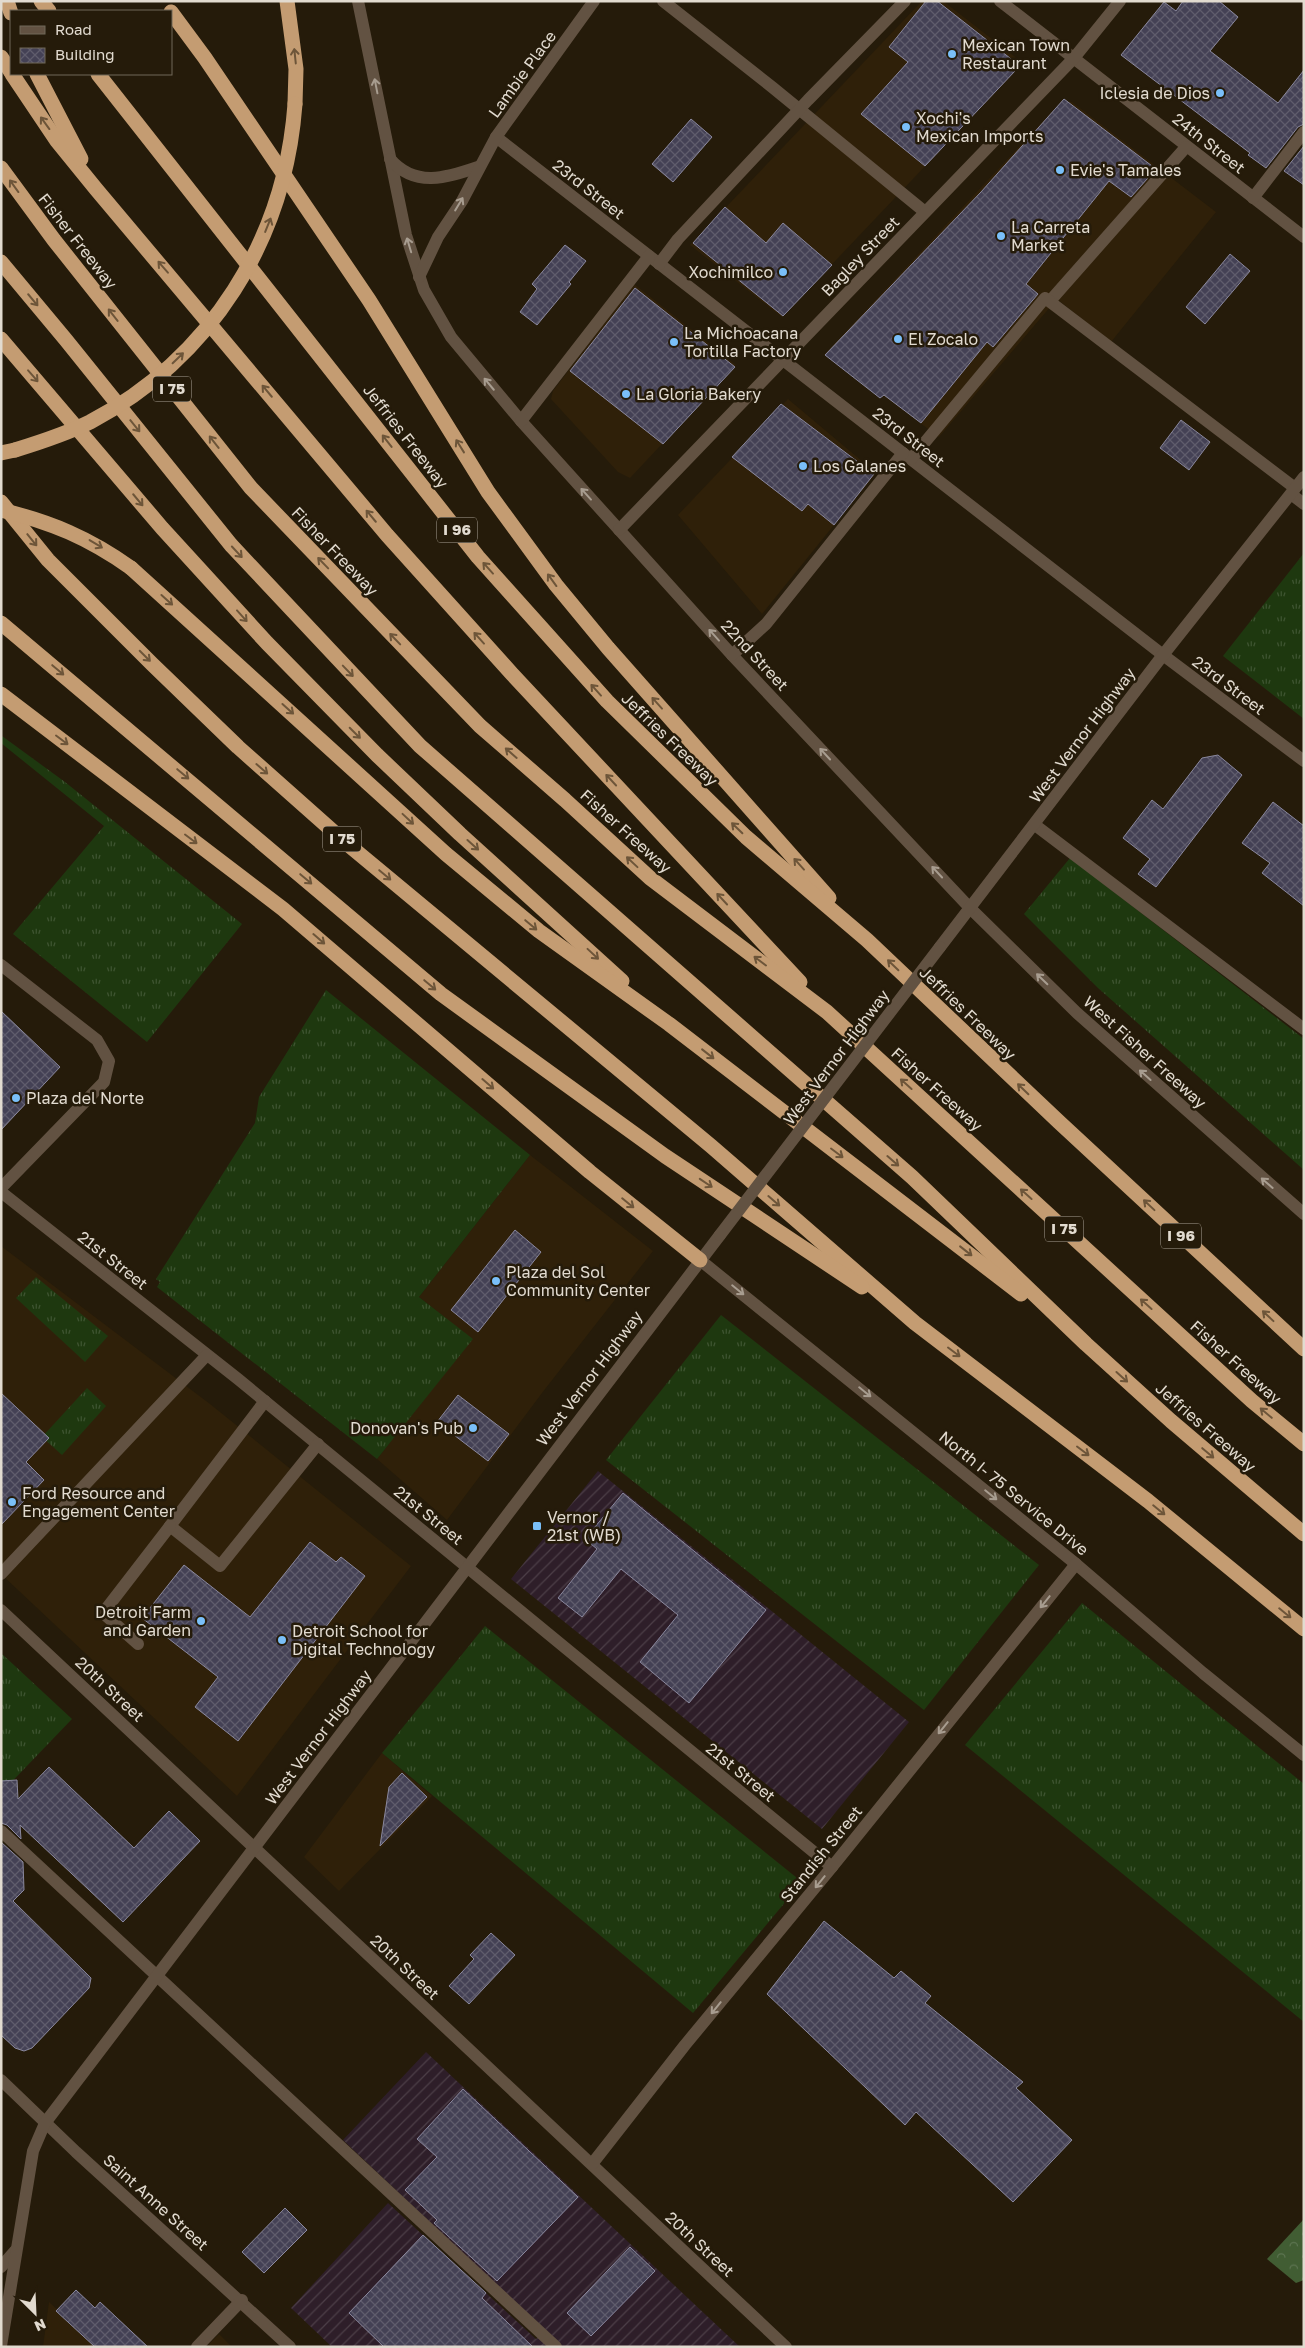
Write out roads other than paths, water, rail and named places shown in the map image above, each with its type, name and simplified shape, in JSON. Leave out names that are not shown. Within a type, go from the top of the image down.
[{"type":"highway","points":[[6,451],[57,436],[82,426],[127,400],[166,370],[220,313],[243,278],[270,221],[283,182],[292,136],[296,69],[287,1]]},
{"type":"highway","points":[[172,13],[211,66],[369,300],[488,492],[556,585],[614,655],[866,940]]},
{"type":"highway","points":[[1,56],[10,70]]},
{"type":"highway","points":[[13,75],[51,132],[96,189],[387,535],[512,674],[827,1012]]},
{"type":"highway","points":[[38,75],[96,189]]},
{"type":"highway","name":"Jeffries Freeway","points":[[99,75],[478,557],[607,702],[746,837],[866,940],[1304,1349]]},
{"type":"highway","name":"Fisher Freeway","points":[[1,168],[54,240],[251,488],[480,726],[650,878],[827,1012],[1252,1401],[1304,1444]]},
{"type":"highway","points":[[1,262],[231,545],[420,746],[912,1178],[1086,1344]]},
{"type":"highway","points":[[1,339],[162,528],[267,643],[377,755],[460,834],[669,1024]]},
{"type":"highway","name":"I 75","points":[[1,502],[48,560],[238,747],[353,848],[711,1146],[915,1323],[1148,1500],[1304,1629]]},
{"type":"highway","points":[[1,510],[72,532],[91,541],[131,568],[446,854],[539,931],[669,1024],[1086,1344]]},
{"type":"highway","points":[[1,623],[441,994],[665,1156],[915,1323]]},
{"type":"highway","points":[[1,685],[24,710]]},
{"type":"highway","points":[[1,694],[283,909],[590,1172],[700,1260]]},
{"type":"highway","name":"Jeffries Freeway","points":[[1086,1344],[1171,1421],[1304,1534]]},
{"type":"street","name":"22nd Street","points":[[358,1],[406,235],[418,277],[451,338],[521,421],[618,530],[732,655],[970,908]]},
{"type":"street","name":"Lambie Place","points":[[418,277],[438,237],[462,201],[496,137],[594,1]]},
{"type":"street","points":[[663,1],[924,212]]},
{"type":"street","points":[[521,421],[654,260],[678,240],[905,1]]},
{"type":"street","name":"24th Street","points":[[1000,1],[1304,237]]},
{"type":"street","name":"Bagley Street","points":[[618,530],[1074,58],[1120,1]]},
{"type":"street","points":[[1253,198],[1304,132]]},
{"type":"street","name":"23rd Street","points":[[496,137],[1163,655],[1304,761]]},
{"type":"street","points":[[1050,301],[1186,147]]},
{"type":"street","points":[[390,159],[398,169],[409,175],[424,178],[455,175],[478,168]]},
{"type":"street","points":[[732,655],[766,624],[907,456],[1045,298],[1293,491],[1304,504]]},
{"type":"street","name":"West Vernor Highway","points":[[1,2346],[32,2151],[45,2123],[700,1260],[1035,825],[1163,655],[1304,477]]},
{"type":"street","points":[[1035,825],[1304,1030]]},
{"type":"street","name":"West Fisher Freeway","points":[[970,908],[1076,1013],[1304,1214]]},
{"type":"street","points":[[1,965],[97,1040],[110,1061],[104,1082],[1,1190]]},
{"type":"street","name":"21st Street","points":[[1,1190],[318,1444],[832,1867]]},
{"type":"street","name":"North I- 75 Service Drive","points":[[700,1260],[1076,1564],[1203,1673],[1304,1755]]},
{"type":"street","points":[[1,1574],[207,1355]]},
{"type":"street","points":[[138,1644],[103,1613],[265,1401]]},
{"type":"street","points":[[170,1526],[220,1566],[318,1444]]},
{"type":"street","name":"Standish Street","points":[[592,2164],[685,2045],[832,1867],[1076,1564]]},
{"type":"street","name":"20th Street","points":[[1,1610],[786,2347]]},
{"type":"street","points":[[1,1831],[556,2347]]},
{"type":"street","name":"Saint Anne Street","points":[[1,2080],[45,2123],[242,2300],[290,2347]]},
{"type":"street","points":[[1,2266],[16,2251]]},
{"type":"street","points":[[197,2347],[242,2300]]},
{"type":"place","name":"Mexican Town Restaurant","points":[[952,54]]},
{"type":"place","name":"Iclesia de Dios","points":[[1220,93]]},
{"type":"place","name":"Xochi's Mexican Imports","points":[[906,127]]},
{"type":"place","name":"Evie's Tamales","points":[[1060,170]]},
{"type":"place","name":"La Carreta Market","points":[[1001,236]]},
{"type":"place","name":"Xochimilco","points":[[783,272]]},
{"type":"place","name":"El Zocalo","points":[[898,339]]},
{"type":"place","name":"La Michoacana Tortilla Factory","points":[[674,342]]},
{"type":"place","name":"La Gloria Bakery","points":[[626,394]]},
{"type":"place","name":"Los Galanes","points":[[803,466]]},
{"type":"place","name":"Plaza del Norte","points":[[16,1098]]},
{"type":"place","name":"Plaza del Sol Community Center","points":[[496,1281]]},
{"type":"place","name":"Donovan's Pub","points":[[473,1428]]},
{"type":"place","name":"Ford Resource and Engagement Center","points":[[12,1502]]},
{"type":"place","name":"Vernor / 21st (WB)","points":[[537,1526]]},
{"type":"place","name":"Detroit Farm and Garden","points":[[201,1621]]},
{"type":"place","name":"Detroit School for Digital Technology","points":[[282,1640]]}]
